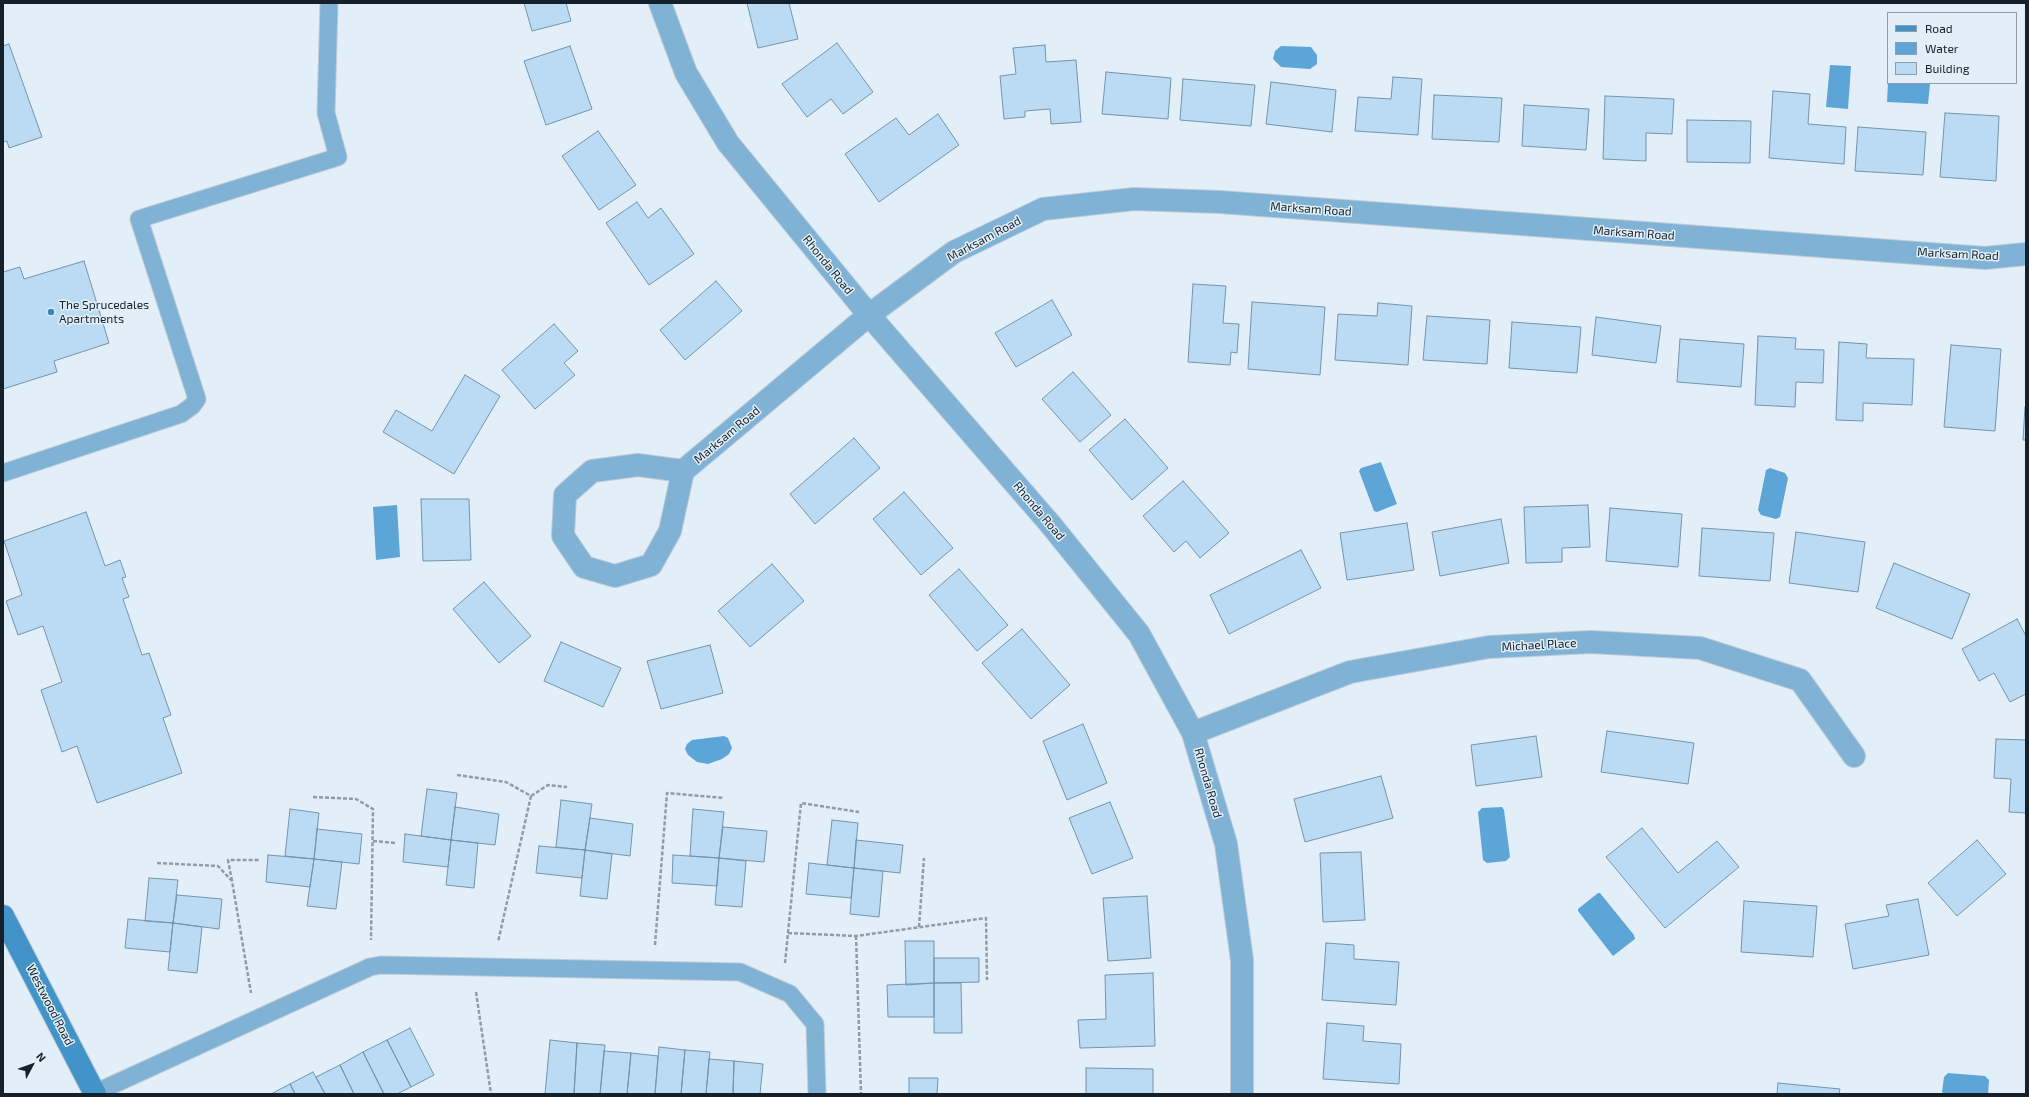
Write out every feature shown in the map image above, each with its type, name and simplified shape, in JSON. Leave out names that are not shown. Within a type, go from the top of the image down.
[{"type":"street","name":"Rhonda Road","points":[[660,3],[686,74],[728,143],[869,315],[1051,525],[1139,634],[1193,734],[1226,844],[1242,960],[1242,1094]]},
{"type":"street","name":"Marksam Road","points":[[683,471],[638,465],[592,471],[565,495],[563,536],[584,567],[615,576],[651,565],[670,531],[683,471],[869,315],[954,252],[1043,208],[1134,199],[1220,202],[1985,258],[2026,254]]},
{"type":"street","name":"Michael Place","points":[[1193,734],[1350,672],[1489,647],[1591,642],[1700,648],[1800,680],[1854,756]]},
{"type":"street","name":"Westwood Road","points":[[3,916],[95,1093]]},
{"type":"lane","points":[[3,473],[181,414],[192,406],[197,398],[139,219],[338,157],[326,113],[330,3]]},
{"type":"lane","points":[[95,1093],[370,967],[381,965],[473,968],[740,972],[790,994],[815,1024],[817,1094]]},
{"type":"path","points":[[457,775],[506,782],[531,796]]},
{"type":"path","points":[[493,968],[531,796],[548,785],[567,787]]},
{"type":"path","points":[[652,971],[667,793],[724,798]]},
{"type":"path","points":[[313,798],[356,799],[373,809],[370,967]]},
{"type":"path","points":[[782,990],[801,803],[859,812]]},
{"type":"path","points":[[372,841],[396,843]]},
{"type":"path","points":[[919,928],[924,858]]},
{"type":"path","points":[[256,1020],[228,860],[259,860]]},
{"type":"path","points":[[157,863],[218,866],[232,881]]},
{"type":"path","points":[[788,933],[856,936],[986,918],[987,980]]},
{"type":"path","points":[[856,936],[861,1094]]},
{"type":"path","points":[[473,968],[491,1094]]},
{"type":"water","points":[[1281,46],[1311,47],[1317,55],[1317,64],[1310,69],[1281,67],[1273,59],[1275,51]]},
{"type":"water","points":[[1830,65],[1851,66],[1848,109],[1826,107]]},
{"type":"water","points":[[1888,84],[1930,84],[1928,104],[1887,102]]},
{"type":"water","points":[[1381,462],[1397,504],[1377,512],[1374,511],[1359,471],[1361,468]]},
{"type":"water","points":[[1770,468],[1785,473],[1788,478],[1780,517],[1776,519],[1761,515],[1758,510],[1766,470]]},
{"type":"water","points":[[397,505],[400,557],[376,560],[373,507]]},
{"type":"water","points":[[724,736],[728,738],[732,748],[729,754],[722,759],[708,764],[697,762],[688,755],[685,749],[687,744],[692,740]]},
{"type":"water","points":[[1502,807],[1504,810],[1510,857],[1506,861],[1487,863],[1483,860],[1478,812],[1482,808]]},
{"type":"water","points":[[1600,893],[1634,935],[1635,939],[1613,956],[1578,911],[1578,909]]},
{"type":"water","points":[[1948,1073],[1985,1076],[1989,1080],[1988,1094],[1944,1094],[1942,1092],[1944,1077]]},
{"type":"building","points":[[524,3],[566,3],[571,21],[532,31]]},
{"type":"building","points":[[747,3],[789,3],[798,39],[758,48]]},
{"type":"building","points":[[837,43],[873,92],[843,114],[831,99],[807,117],[782,84]]},
{"type":"building","points":[[9,44],[42,137],[9,148],[7,141],[3,142],[3,46]]},
{"type":"building","points":[[1045,45],[1046,62],[1076,60],[1081,122],[1051,124],[1050,109],[1025,111],[1025,117],[1004,119],[1000,76],[1016,74],[1013,48]]},
{"type":"building","points":[[570,46],[592,109],[546,125],[524,61]]},
{"type":"building","points":[[1106,72],[1171,78],[1168,119],[1102,114]]},
{"type":"building","points":[[1393,77],[1422,79],[1418,135],[1355,131],[1358,97],[1391,99]]},
{"type":"building","points":[[1183,79],[1255,85],[1251,126],[1180,120]]},
{"type":"building","points":[[1271,82],[1336,90],[1332,132],[1266,124]]},
{"type":"building","points":[[1773,91],[1810,94],[1808,124],[1846,127],[1844,164],[1769,158]]},
{"type":"building","points":[[1434,95],[1502,98],[1499,142],[1432,139]]},
{"type":"building","points":[[1605,96],[1674,99],[1672,134],[1646,133],[1646,161],[1603,159]]},
{"type":"building","points":[[1524,105],[1589,109],[1586,150],[1522,146]]},
{"type":"building","points":[[1945,113],[1999,116],[1996,181],[1940,177]]},
{"type":"building","points":[[938,114],[959,145],[879,202],[845,154],[896,118],[909,135]]},
{"type":"building","points":[[1687,120],[1751,121],[1750,163],[1687,162]]},
{"type":"building","points":[[1858,127],[1926,132],[1923,175],[1855,171]]},
{"type":"building","points":[[598,131],[636,185],[599,210],[562,156]]},
{"type":"building","points":[[637,202],[648,218],[661,208],[694,254],[649,285],[606,223]]},
{"type":"building","name":"The Sprucedales Apartments","points":[[84,261],[109,343],[54,361],[57,372],[3,389],[3,272],[20,267],[24,279]]},
{"type":"building","points":[[716,281],[742,311],[685,360],[660,330]]},
{"type":"building","points":[[1193,284],[1226,286],[1223,323],[1239,324],[1237,353],[1231,352],[1230,365],[1188,362]]},
{"type":"building","points":[[1052,300],[1072,335],[1016,367],[995,333]]},
{"type":"building","points":[[1252,302],[1325,307],[1320,375],[1248,369]]},
{"type":"building","points":[[1378,303],[1412,306],[1408,365],[1335,360],[1338,314],[1377,316]]},
{"type":"building","points":[[1427,316],[1490,320],[1487,364],[1423,360]]},
{"type":"building","points":[[1596,317],[1661,326],[1656,363],[1592,355]]},
{"type":"building","points":[[1512,322],[1581,327],[1577,373],[1509,368]]},
{"type":"building","points":[[554,324],[578,351],[564,363],[575,375],[535,409],[502,370]]},
{"type":"building","points":[[1758,336],[1796,338],[1795,349],[1824,350],[1823,383],[1796,382],[1795,407],[1755,405]]},
{"type":"building","points":[[1680,339],[1744,344],[1741,387],[1677,382]]},
{"type":"building","points":[[1839,342],[1867,344],[1866,358],[1914,359],[1912,405],[1863,403],[1863,421],[1836,420]]},
{"type":"building","points":[[1951,345],[2001,349],[1995,431],[1944,427]]},
{"type":"building","points":[[1073,372],[1111,415],[1080,442],[1042,399]]},
{"type":"building","points":[[465,375],[500,396],[454,474],[383,432],[396,410],[432,431]]},
{"type":"building","points":[[2025,407],[2026,440],[2023,440]]},
{"type":"building","points":[[1125,419],[1168,468],[1132,500],[1089,450]]},
{"type":"building","points":[[854,438],[880,468],[815,524],[790,494]]},
{"type":"building","points":[[1183,481],[1229,533],[1200,558],[1186,541],[1174,552],[1143,516]]},
{"type":"building","points":[[904,492],[953,548],[921,575],[873,519]]},
{"type":"building","points":[[421,499],[469,499],[471,560],[423,561]]},
{"type":"building","points":[[1588,505],[1590,547],[1562,548],[1562,562],[1526,563],[1524,507]]},
{"type":"building","points":[[1610,508],[1682,514],[1678,567],[1606,561]]},
{"type":"building","points":[[86,512],[105,566],[120,560],[126,577],[122,578],[129,597],[123,599],[142,655],[149,653],[171,715],[163,718],[182,773],[97,803],[77,746],[62,752],[41,690],[62,682],[43,626],[18,635],[6,601],[22,595],[4,541]]},
{"type":"building","points":[[1501,519],[1509,563],[1440,576],[1432,532]]},
{"type":"building","points":[[1407,523],[1414,570],[1347,580],[1340,533]]},
{"type":"building","points":[[1702,528],[1774,533],[1770,581],[1699,576]]},
{"type":"building","points":[[1796,532],[1865,542],[1858,592],[1789,583]]},
{"type":"building","points":[[1301,550],[1321,588],[1229,634],[1210,595]]},
{"type":"building","points":[[1894,563],[1970,594],[1952,639],[1876,608]]},
{"type":"building","points":[[772,564],[804,601],[750,647],[718,611]]},
{"type":"building","points":[[959,569],[1008,625],[977,651],[929,595]]},
{"type":"building","points":[[484,582],[531,636],[499,663],[453,609]]},
{"type":"building","points":[[2017,619],[2026,636],[2026,694],[2010,702],[1994,673],[1979,681],[1962,649]]},
{"type":"building","points":[[1022,629],[1070,685],[1031,719],[982,663]]},
{"type":"building","points":[[561,642],[621,668],[603,707],[544,681]]},
{"type":"building","points":[[710,645],[723,693],[661,709],[647,661]]},
{"type":"building","points":[[1083,724],[1107,783],[1067,800],[1043,741]]},
{"type":"building","points":[[1607,731],[1694,743],[1688,784],[1601,772]]},
{"type":"building","points":[[1536,736],[1542,777],[1476,786],[1471,745]]},
{"type":"building","points":[[1996,739],[2026,740],[2026,813],[2009,812],[2011,779],[1994,778]]},
{"type":"building","points":[[1381,776],[1393,818],[1305,842],[1294,799]]},
{"type":"building","points":[[427,789],[457,793],[451,840],[421,836]]},
{"type":"building","points":[[561,800],[592,804],[585,850],[556,847]]},
{"type":"building","points":[[1110,802],[1133,858],[1092,874],[1069,818]]},
{"type":"building","points":[[455,807],[499,814],[495,845],[451,840]]},
{"type":"building","points":[[290,809],[319,813],[314,859],[285,856]]},
{"type":"building","points":[[693,809],[724,812],[719,858],[690,856]]},
{"type":"building","points":[[590,818],[633,824],[630,856],[585,850]]},
{"type":"building","points":[[832,820],[858,823],[854,868],[827,865]]},
{"type":"building","points":[[723,827],[767,831],[764,862],[719,858]]},
{"type":"building","points":[[1642,828],[1678,873],[1717,841],[1739,867],[1665,928],[1606,857]]},
{"type":"building","points":[[317,829],[362,834],[359,864],[314,859]]},
{"type":"building","points":[[405,834],[451,840],[448,867],[403,862]]},
{"type":"building","points":[[451,840],[478,843],[474,888],[446,885]]},
{"type":"building","points":[[856,840],[903,845],[900,873],[854,868]]},
{"type":"building","points":[[1977,840],[2006,874],[1957,916],[1928,883]]},
{"type":"building","points":[[539,846],[585,850],[582,878],[536,873]]},
{"type":"building","points":[[585,850],[612,854],[607,899],[580,896]]},
{"type":"building","points":[[1361,852],[1365,920],[1323,922],[1320,853]]},
{"type":"building","points":[[268,855],[314,859],[310,887],[266,882]]},
{"type":"building","points":[[673,855],[719,858],[717,886],[672,883]]},
{"type":"building","points":[[719,858],[746,861],[742,907],[715,905]]},
{"type":"building","points":[[314,859],[342,862],[336,909],[307,906]]},
{"type":"building","points":[[809,863],[854,868],[851,898],[806,894]]},
{"type":"building","points":[[854,868],[883,871],[879,917],[850,914]]},
{"type":"building","points":[[149,878],[178,880],[173,923],[145,921]]},
{"type":"building","points":[[177,895],[222,899],[219,929],[173,923]]},
{"type":"building","points":[[1147,896],[1151,958],[1108,961],[1103,898]]},
{"type":"building","points":[[1918,899],[1929,955],[1853,969],[1845,924],[1889,916],[1886,905]]},
{"type":"building","points":[[1744,901],[1817,906],[1813,957],[1741,952]]},
{"type":"building","points":[[128,919],[173,923],[170,952],[125,948]]},
{"type":"building","points":[[173,923],[202,927],[197,973],[168,970]]},
{"type":"building","points":[[905,941],[934,941],[934,983],[906,985]]},
{"type":"building","points":[[1326,943],[1354,945],[1354,959],[1399,962],[1396,1005],[1322,1000]]},
{"type":"building","points":[[934,958],[979,958],[979,982],[934,983]]},
{"type":"building","points":[[1153,973],[1155,1046],[1080,1048],[1078,1020],[1106,1019],[1105,975]]},
{"type":"building","points":[[934,983],[934,1017],[888,1017],[887,985]]},
{"type":"building","points":[[934,983],[961,983],[962,1033],[934,1033]]},
{"type":"building","points":[[1327,1023],[1364,1026],[1363,1041],[1401,1044],[1399,1084],[1323,1079]]},
{"type":"building","points":[[410,1028],[434,1075],[411,1087],[387,1040]]},
{"type":"building","points":[[387,1040],[411,1087],[397,1094],[384,1094],[363,1052]]},
{"type":"building","points":[[550,1040],[577,1043],[574,1094],[545,1094]]},
{"type":"building","points":[[577,1043],[605,1045],[600,1094],[574,1094]]},
{"type":"building","points":[[659,1047],[685,1050],[681,1094],[655,1094]]},
{"type":"building","points":[[685,1050],[710,1052],[706,1094],[681,1094]]},
{"type":"building","points":[[604,1051],[631,1053],[627,1094],[600,1094]]},
{"type":"building","points":[[363,1052],[384,1094],[354,1094],[340,1065]]},
{"type":"building","points":[[631,1053],[658,1056],[655,1094],[627,1094]]},
{"type":"building","points":[[709,1059],[734,1061],[733,1094],[706,1094]]},
{"type":"building","points":[[734,1061],[763,1064],[760,1094],[733,1094]]},
{"type":"building","points":[[340,1065],[354,1094],[325,1094],[316,1077]]},
{"type":"building","points":[[1086,1068],[1153,1069],[1153,1094],[1086,1094]]},
{"type":"building","points":[[313,1072],[325,1094],[295,1094],[290,1084]]},
{"type":"building","points":[[909,1078],[938,1078],[937,1094],[909,1094]]},
{"type":"building","points":[[1778,1083],[1840,1089],[1839,1094],[1777,1094]]},
{"type":"building","points":[[290,1084],[295,1094],[271,1094]]},
{"type":"place","name":"The Sprucedales Apartments","points":[[51,312]]}]
